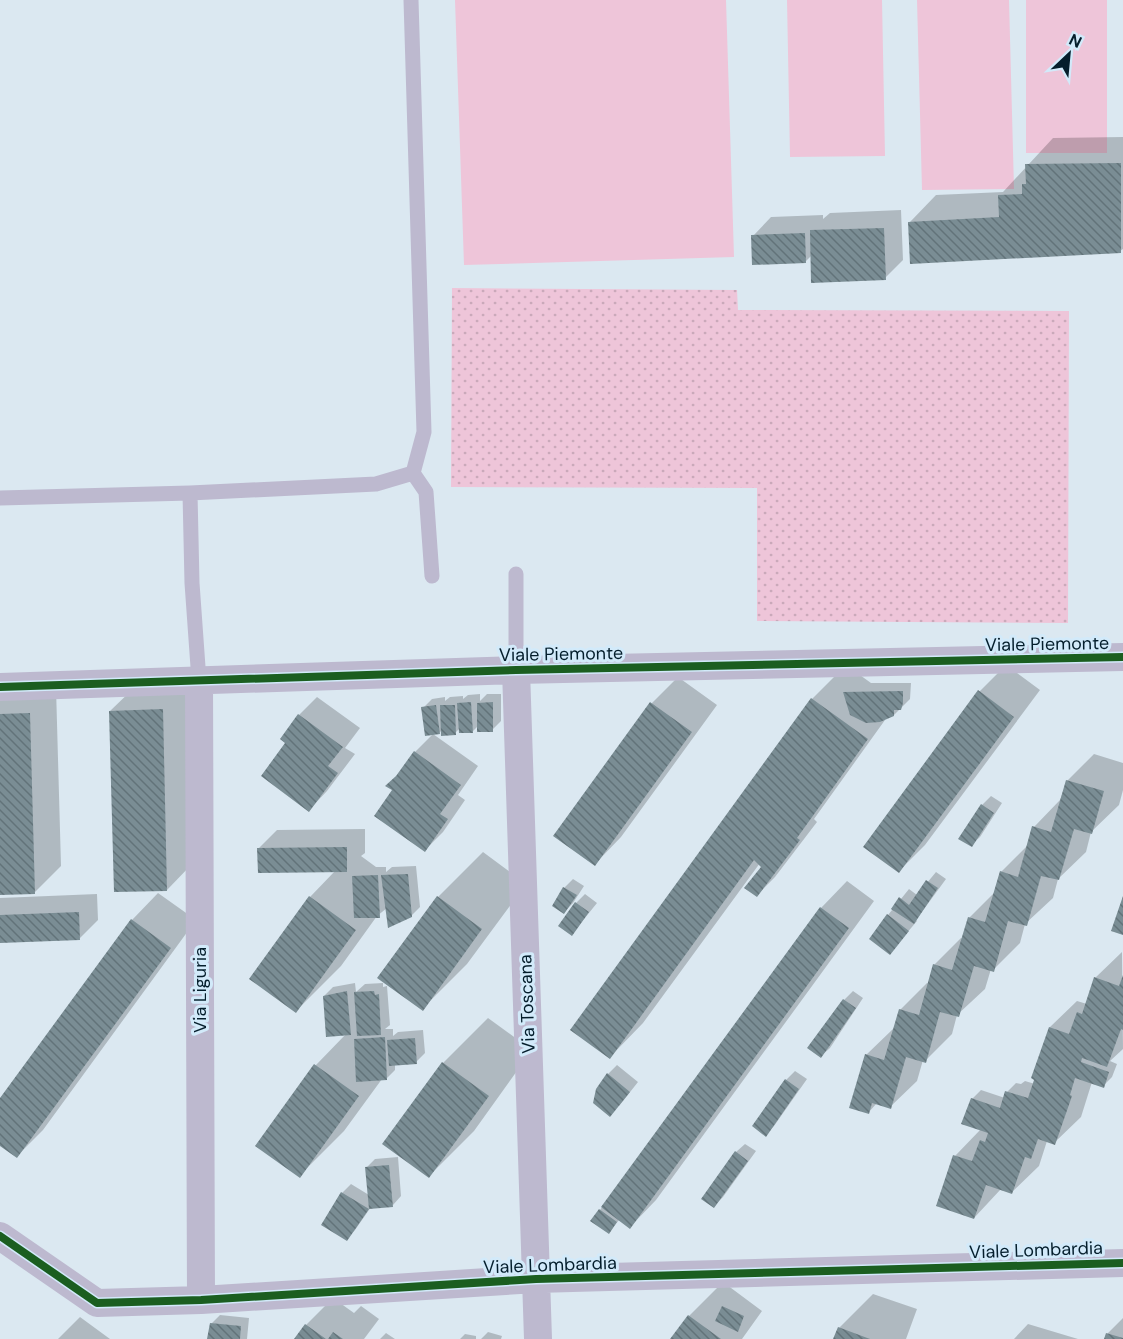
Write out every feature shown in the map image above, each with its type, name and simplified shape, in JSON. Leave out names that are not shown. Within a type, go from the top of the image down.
[{"type":"street","name":"Viale Piemonte","points":[[0,687],[516,670],[1123,657]]},
{"type":"street","name":"Via Toscana","points":[[516,670],[538,1339]]},
{"type":"street","name":"Via Liguria","points":[[199,681],[201,1300]]},
{"type":"street","name":"Viale Lombardia","points":[[0,1236],[97,1303],[201,1300],[536,1279],[1123,1263]]},
{"type":"lane","points":[[411,0],[424,432],[413,473],[426,492],[432,576]]},
{"type":"lane","points":[[0,498],[190,493],[376,484],[413,473]]},
{"type":"lane","points":[[190,493],[192,583],[199,681]]},
{"type":"lane","points":[[516,574],[516,670]]},
{"type":"shaded area","points":[[455,0],[726,0],[734,257],[464,265]]},
{"type":"shaded area","points":[[787,0],[882,0],[885,156],[790,157]]},
{"type":"shaded area","points":[[917,0],[1009,0],[1014,189],[922,190]]},
{"type":"shaded area","points":[[1026,0],[1107,0],[1107,153],[1026,153]]},
{"type":"shaded area","points":[[452,288],[737,290],[738,310],[1069,311],[1068,623],[757,621],[757,488],[451,487]]},
{"type":"building","points":[[1121,163],[1121,253],[910,264],[908,222],[999,217],[998,195],[1022,194],[1022,184],[1026,184],[1025,164]]},
{"type":"building","points":[[884,228],[886,280],[811,283],[810,230]]},
{"type":"building","points":[[805,233],[806,263],[752,265],[751,235]]},
{"type":"building","points":[[978,690],[1014,717],[899,873],[863,847]]},
{"type":"building","points":[[903,691],[901,710],[894,710],[894,716],[880,722],[866,723],[850,715],[843,692]]},
{"type":"building","points":[[811,698],[868,739],[797,838],[800,840],[757,897],[744,888],[761,867],[754,860],[610,1059],[570,1030]]},
{"type":"building","points":[[471,702],[473,733],[459,733],[457,703]]},
{"type":"building","points":[[493,702],[493,732],[477,732],[477,703]]},
{"type":"building","points":[[650,702],[692,732],[595,866],[553,836]]},
{"type":"building","points":[[436,705],[440,734],[425,736],[421,707]]},
{"type":"building","points":[[440,705],[455,705],[456,735],[441,736]]},
{"type":"building","points":[[163,709],[167,891],[114,892],[109,711]]},
{"type":"building","points":[[30,713],[35,894],[0,895],[0,714]]},
{"type":"building","points":[[298,714],[343,747],[328,766],[338,773],[309,812],[261,776],[285,743],[280,739]]},
{"type":"building","points":[[414,751],[461,785],[440,814],[448,819],[425,852],[374,816],[392,790],[385,786],[396,776]]},
{"type":"building","points":[[1066,780],[1104,791],[1092,834],[1074,829],[1059,880],[1041,876],[1027,926],[1008,921],[994,972],[974,966],[959,1017],[940,1012],[926,1063],[906,1057],[891,1109],[872,1103],[869,1114],[849,1108],[865,1054],[884,1060],[899,1009],[919,1015],[933,964],[952,970],[968,917],[985,922],[1000,871],[1018,877],[1032,826],[1051,832]]},
{"type":"building","points":[[981,804],[994,813],[972,847],[958,839]]},
{"type":"building","points":[[347,847],[347,872],[258,873],[257,848]]},
{"type":"building","points":[[408,874],[412,917],[388,928],[381,875]]},
{"type":"building","points":[[378,875],[380,918],[354,918],[352,876]]},
{"type":"building","points":[[926,880],[938,888],[914,924],[891,909],[899,897],[909,905]]},
{"type":"building","points":[[563,887],[577,895],[564,914],[552,906]]},
{"type":"building","points":[[309,896],[356,930],[296,1013],[249,979]]},
{"type":"building","points":[[437,896],[482,929],[423,1011],[377,978]]},
{"type":"building","points":[[1123,896],[1123,935],[1111,931]]},
{"type":"building","points":[[575,902],[589,912],[572,936],[558,926]]},
{"type":"building","points":[[820,907],[849,928],[630,1229],[601,1207]]},
{"type":"building","points":[[79,912],[80,940],[0,943],[0,915]]},
{"type":"building","points":[[887,914],[909,931],[890,955],[869,939]]},
{"type":"building","points":[[131,919],[171,948],[17,1158],[0,1146],[0,1098]]},
{"type":"building","points":[[1123,975],[1123,1030],[1121,1029],[1107,1067],[1082,1058],[1081,1062],[1109,1072],[1104,1088],[1075,1078],[1070,1095],[1072,1096],[1055,1145],[1038,1139],[1031,1159],[1025,1157],[1012,1194],[986,1185],[974,1219],[936,1206],[953,1155],[972,1161],[980,1140],[985,1142],[988,1133],[961,1124],[971,1098],[1000,1108],[1005,1091],[1028,1098],[1034,1080],[1031,1078],[1049,1027],[1069,1034],[1077,1012],[1082,1014],[1094,977],[1119,986]]},
{"type":"building","points":[[347,991],[351,1035],[326,1037],[323,996]]},
{"type":"building","points":[[374,991],[375,995],[379,994],[381,1035],[357,1036],[354,992]]},
{"type":"building","points":[[843,999],[856,1008],[821,1058],[807,1048]]},
{"type":"building","points":[[385,1037],[387,1080],[356,1082],[354,1039]]},
{"type":"building","points":[[415,1038],[417,1064],[389,1066],[387,1040]]},
{"type":"building","points":[[442,1062],[489,1096],[429,1178],[382,1144]]},
{"type":"building","points":[[314,1064],[359,1096],[300,1178],[255,1146]]},
{"type":"building","points":[[607,1073],[630,1092],[610,1117],[593,1103],[596,1089]]},
{"type":"building","points":[[785,1079],[799,1089],[766,1137],[752,1126]]},
{"type":"building","points":[[735,1151],[748,1161],[714,1208],[701,1199]]},
{"type":"building","points":[[389,1165],[393,1207],[369,1209],[365,1167]]},
{"type":"building","points":[[341,1192],[369,1209],[347,1241],[321,1225]]},
{"type":"building","points":[[599,1209],[617,1222],[609,1234],[590,1221]]},
{"type":"building","points":[[722,1306],[744,1316],[738,1332],[715,1321]]},
{"type":"building","points":[[688,1315],[721,1339],[670,1339]]},
{"type":"building","points":[[210,1323],[241,1326],[240,1339],[207,1339]]},
{"type":"building","points":[[305,1324],[326,1339],[294,1339]]},
{"type":"building","points":[[838,1327],[870,1339],[833,1339]]},
{"type":"building","points":[[333,1332],[343,1339],[328,1339]]},
{"type":"building","points":[[1106,1333],[1123,1338],[1123,1339],[1104,1339]]},
{"type":"cycle path","points":[[0,687],[516,670],[1123,657]]},
{"type":"cycle path","points":[[0,1236],[97,1303],[201,1300],[536,1279],[1123,1263]]}]
